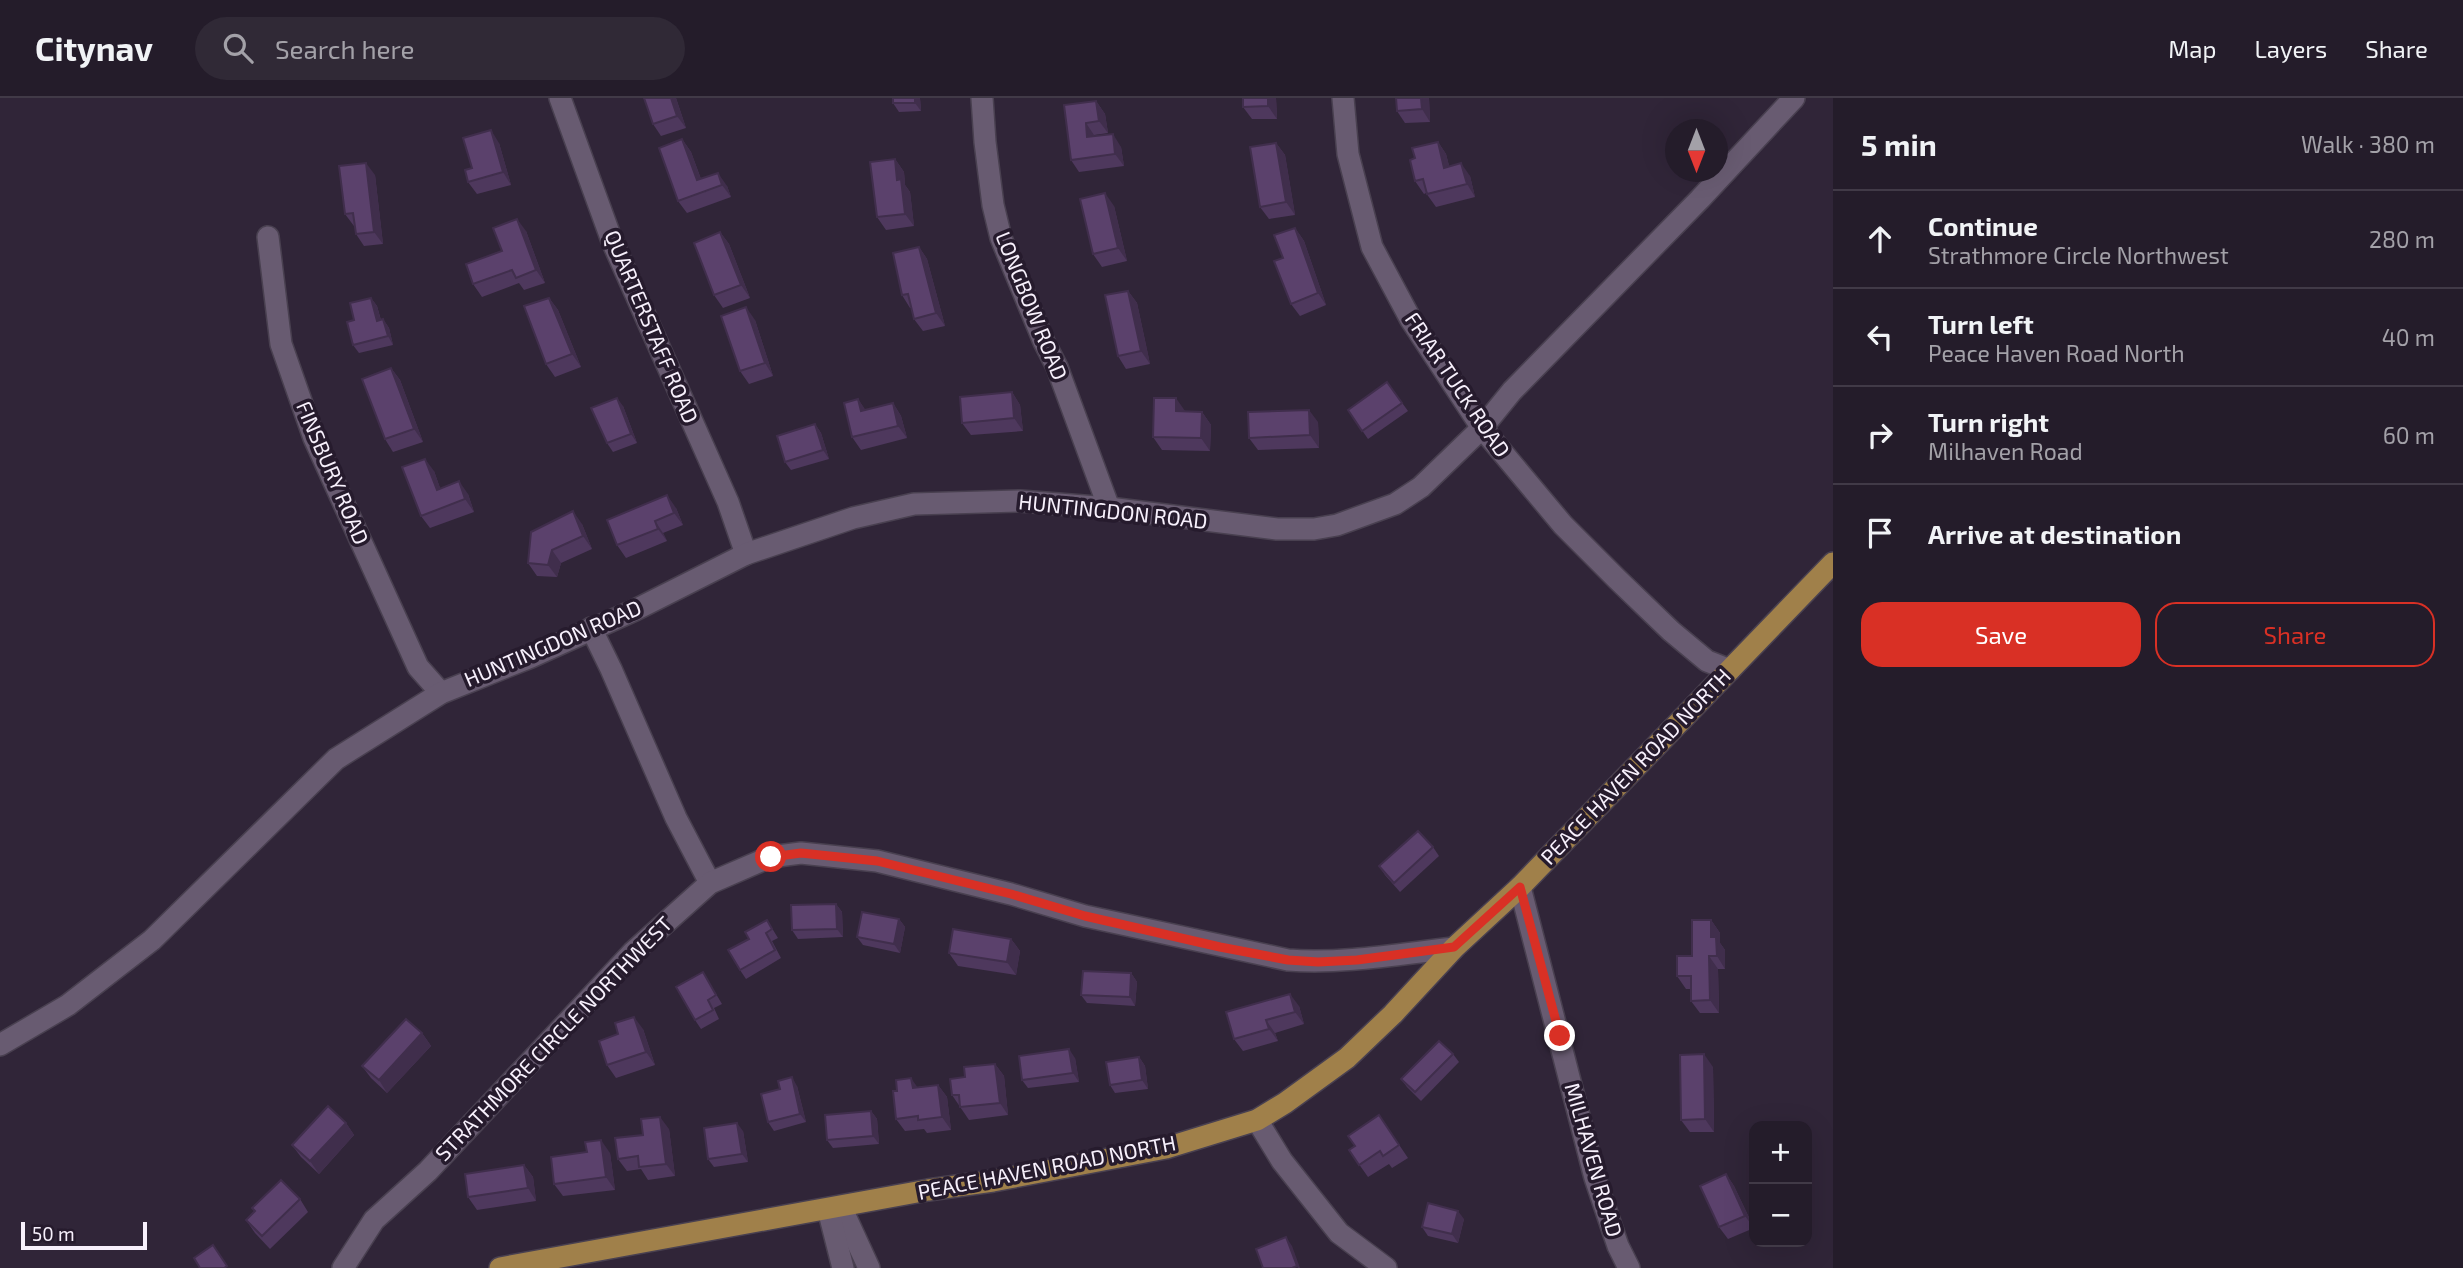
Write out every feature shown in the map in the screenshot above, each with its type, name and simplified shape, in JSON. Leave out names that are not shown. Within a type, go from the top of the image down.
[{"type":"main road","name":"PEACE HAVEN ROAD NORTH","points":[[500,1268],[1111,1160],[1166,1148],[1256,1120],[1347,1058],[1409,997],[1454,947],[1520,887],[1833,563]]},
{"type":"street","name":"QUARTERSTAFF ROAD","points":[[560,98],[612,241],[728,502],[746,554]]},
{"type":"street","name":"LONGBOW ROAD","points":[[982,98],[993,205],[1001,238],[1057,367],[1109,508]]},
{"type":"street","name":"FRIAR TUCK ROAD","points":[[1343,98],[1348,154],[1372,247],[1411,320],[1482,428],[1563,525],[1616,579],[1707,661],[1730,670]]},
{"type":"street","name":"HUNTINGDON ROAD","points":[[0,1045],[68,1005],[152,940],[336,758],[441,693],[531,657],[635,610],[746,554],[853,518],[914,504],[1020,501],[1109,508],[1276,529],[1314,529],[1337,525],[1395,504],[1409,496],[1482,428],[1512,391],[1700,199],[1794,98]]},
{"type":"street","name":"FINSBURY ROAD","points":[[268,237],[281,344],[314,438],[418,667],[441,693]]},
{"type":"street","points":[[591,628],[633,716],[676,818],[710,883]]},
{"type":"street","name":"STRATHMORE CIRCLE NORTHWEST","points":[[343,1268],[374,1220],[428,1171],[633,952],[710,883],[771,857],[785,854],[831,855],[877,861],[1011,894],[1085,916],[1288,960],[1357,960],[1454,947]]},
{"type":"street","name":"MILHAVEN ROAD","points":[[1520,887],[1595,1178],[1618,1246],[1629,1268]]},
{"type":"street","points":[[1256,1120],[1282,1160],[1339,1233],[1386,1268]]},
{"type":"street","points":[[835,1208],[843,1268]]},
{"type":"street","points":[[835,1208],[869,1268]]},
{"type":"building","points":[[644,98],[671,98],[677,116],[653,124]]},
{"type":"building","points":[[893,98],[915,98],[915,103],[893,103]]},
{"type":"building","points":[[1243,98],[1268,98],[1268,106],[1243,107]]},
{"type":"building","points":[[1396,98],[1421,98],[1422,109],[1397,111]]},
{"type":"building","points":[[1096,101],[1099,121],[1086,123],[1087,137],[1113,134],[1115,154],[1071,160],[1064,105]]},
{"type":"building","points":[[491,130],[503,172],[468,182],[465,170],[472,168],[463,138]]},
{"type":"building","points":[[682,139],[697,180],[718,173],[722,185],[678,201],[659,148]]},
{"type":"building","points":[[1438,142],[1444,168],[1461,163],[1467,184],[1427,194],[1423,179],[1415,181],[1410,160],[1415,158],[1412,148]]},
{"type":"building","points":[[1276,143],[1286,202],[1260,207],[1250,147]]},
{"type":"building","points":[[895,159],[897,180],[901,179],[905,214],[877,217],[870,162]]},
{"type":"building","points":[[366,163],[374,232],[356,234],[353,213],[345,214],[339,166]]},
{"type":"building","points":[[1105,193],[1118,248],[1093,254],[1080,199]]},
{"type":"building","points":[[517,219],[536,270],[516,278],[512,270],[473,284],[466,264],[502,251],[493,228]]},
{"type":"building","points":[[1295,228],[1318,293],[1291,304],[1274,261],[1283,258],[1274,235]]},
{"type":"building","points":[[720,232],[741,285],[714,295],[694,243]]},
{"type":"building","points":[[919,247],[936,313],[914,319],[908,294],[902,295],[893,253]]},
{"type":"building","points":[[1128,291],[1141,351],[1118,356],[1105,295]]},
{"type":"building","points":[[371,298],[377,321],[383,319],[388,336],[353,345],[347,322],[354,320],[350,303]]},
{"type":"building","points":[[549,298],[572,354],[546,364],[524,306]]},
{"type":"building","points":[[746,307],[765,363],[740,371],[721,316]]},
{"type":"building","points":[[391,368],[414,429],[385,439],[362,379]]},
{"type":"building","points":[[1387,382],[1402,403],[1362,431],[1348,410]]},
{"type":"building","points":[[1012,392],[1014,418],[962,423],[960,397]]},
{"type":"building","points":[[617,398],[631,434],[607,443],[591,408]]},
{"type":"building","points":[[1154,398],[1176,398],[1176,411],[1202,412],[1201,438],[1153,437]]},
{"type":"building","points":[[858,399],[861,411],[893,403],[898,426],[852,437],[844,403]]},
{"type":"building","points":[[1309,410],[1310,435],[1249,438],[1248,412]]},
{"type":"building","points":[[815,424],[823,450],[785,462],[777,436]]},
{"type":"building","points":[[425,459],[437,490],[459,481],[465,499],[421,516],[402,467]]},
{"type":"building","points":[[667,495],[674,513],[655,521],[658,529],[617,545],[607,520]]},
{"type":"building","points":[[573,511],[583,536],[552,550],[548,565],[528,563],[531,532]]},
{"type":"building","points":[[1418,831],[1433,847],[1394,883],[1379,866]]},
{"type":"building","points":[[836,904],[837,929],[792,930],[791,905]]},
{"type":"building","points":[[862,912],[899,919],[894,944],[857,937]]},
{"type":"building","points":[[767,920],[772,929],[766,933],[775,950],[740,970],[728,950],[749,939],[745,932]]},
{"type":"building","points":[[1692,920],[1711,920],[1711,937],[1716,937],[1717,956],[1709,956],[1710,1000],[1691,1001],[1691,976],[1677,976],[1677,956],[1692,956]]},
{"type":"building","points":[[953,929],[1011,939],[1007,962],[949,953]]},
{"type":"building","points":[[1083,971],[1131,973],[1130,997],[1081,995]]},
{"type":"building","points":[[703,972],[716,995],[708,1000],[713,1010],[695,1020],[676,987]]},
{"type":"building","points":[[1290,994],[1295,1012],[1266,1020],[1269,1029],[1234,1039],[1226,1012]]},
{"type":"building","points":[[634,1017],[646,1052],[607,1065],[599,1041],[618,1034],[615,1023]]},
{"type":"building","points":[[406,1019],[422,1033],[379,1080],[362,1066]]},
{"type":"building","points":[[1439,1041],[1453,1054],[1415,1092],[1401,1079]]},
{"type":"building","points":[[1069,1049],[1073,1073],[1022,1080],[1019,1056]]},
{"type":"building","points":[[1704,1054],[1705,1119],[1681,1120],[1680,1055]]},
{"type":"building","points":[[1139,1057],[1142,1080],[1110,1085],[1106,1062]]},
{"type":"building","points":[[995,1064],[1000,1103],[960,1107],[959,1095],[952,1095],[950,1079],[965,1077],[964,1067]]},
{"type":"building","points":[[792,1077],[800,1114],[768,1122],[761,1094],[780,1089],[778,1081]]},
{"type":"building","points":[[911,1078],[913,1088],[938,1085],[942,1117],[896,1119],[893,1091],[897,1091],[896,1080]]},
{"type":"building","points":[[328,1106],[346,1123],[310,1161],[292,1145]]},
{"type":"building","points":[[871,1111],[873,1136],[827,1140],[825,1115]]},
{"type":"building","points":[[1379,1115],[1399,1145],[1383,1156],[1380,1151],[1359,1165],[1349,1150],[1355,1146],[1348,1136]]},
{"type":"building","points":[[660,1117],[666,1164],[639,1167],[638,1156],[618,1159],[615,1138],[643,1135],[641,1119]]},
{"type":"building","points":[[737,1123],[742,1154],[708,1159],[704,1128]]},
{"type":"building","points":[[601,1140],[606,1177],[554,1184],[551,1157],[587,1152],[585,1142]]},
{"type":"building","points":[[524,1165],[528,1188],[468,1197],[465,1174]]},
{"type":"building","points":[[1726,1174],[1745,1216],[1719,1227],[1700,1186]]},
{"type":"building","points":[[281,1180],[300,1199],[262,1236],[246,1220],[255,1211],[252,1208]]},
{"type":"building","points":[[1428,1203],[1458,1211],[1452,1234],[1422,1227]]},
{"type":"building","points":[[1286,1237],[1297,1266],[1263,1268],[1256,1249]]},
{"type":"building","points":[[213,1245],[227,1266],[200,1268],[194,1258]]},
{"type":"route","points":[[771,857],[801,853],[877,861],[1011,894],[1085,916],[1220,947],[1288,960],[1318,962],[1357,960],[1454,947],[1520,887],[1560,1036]]}]
